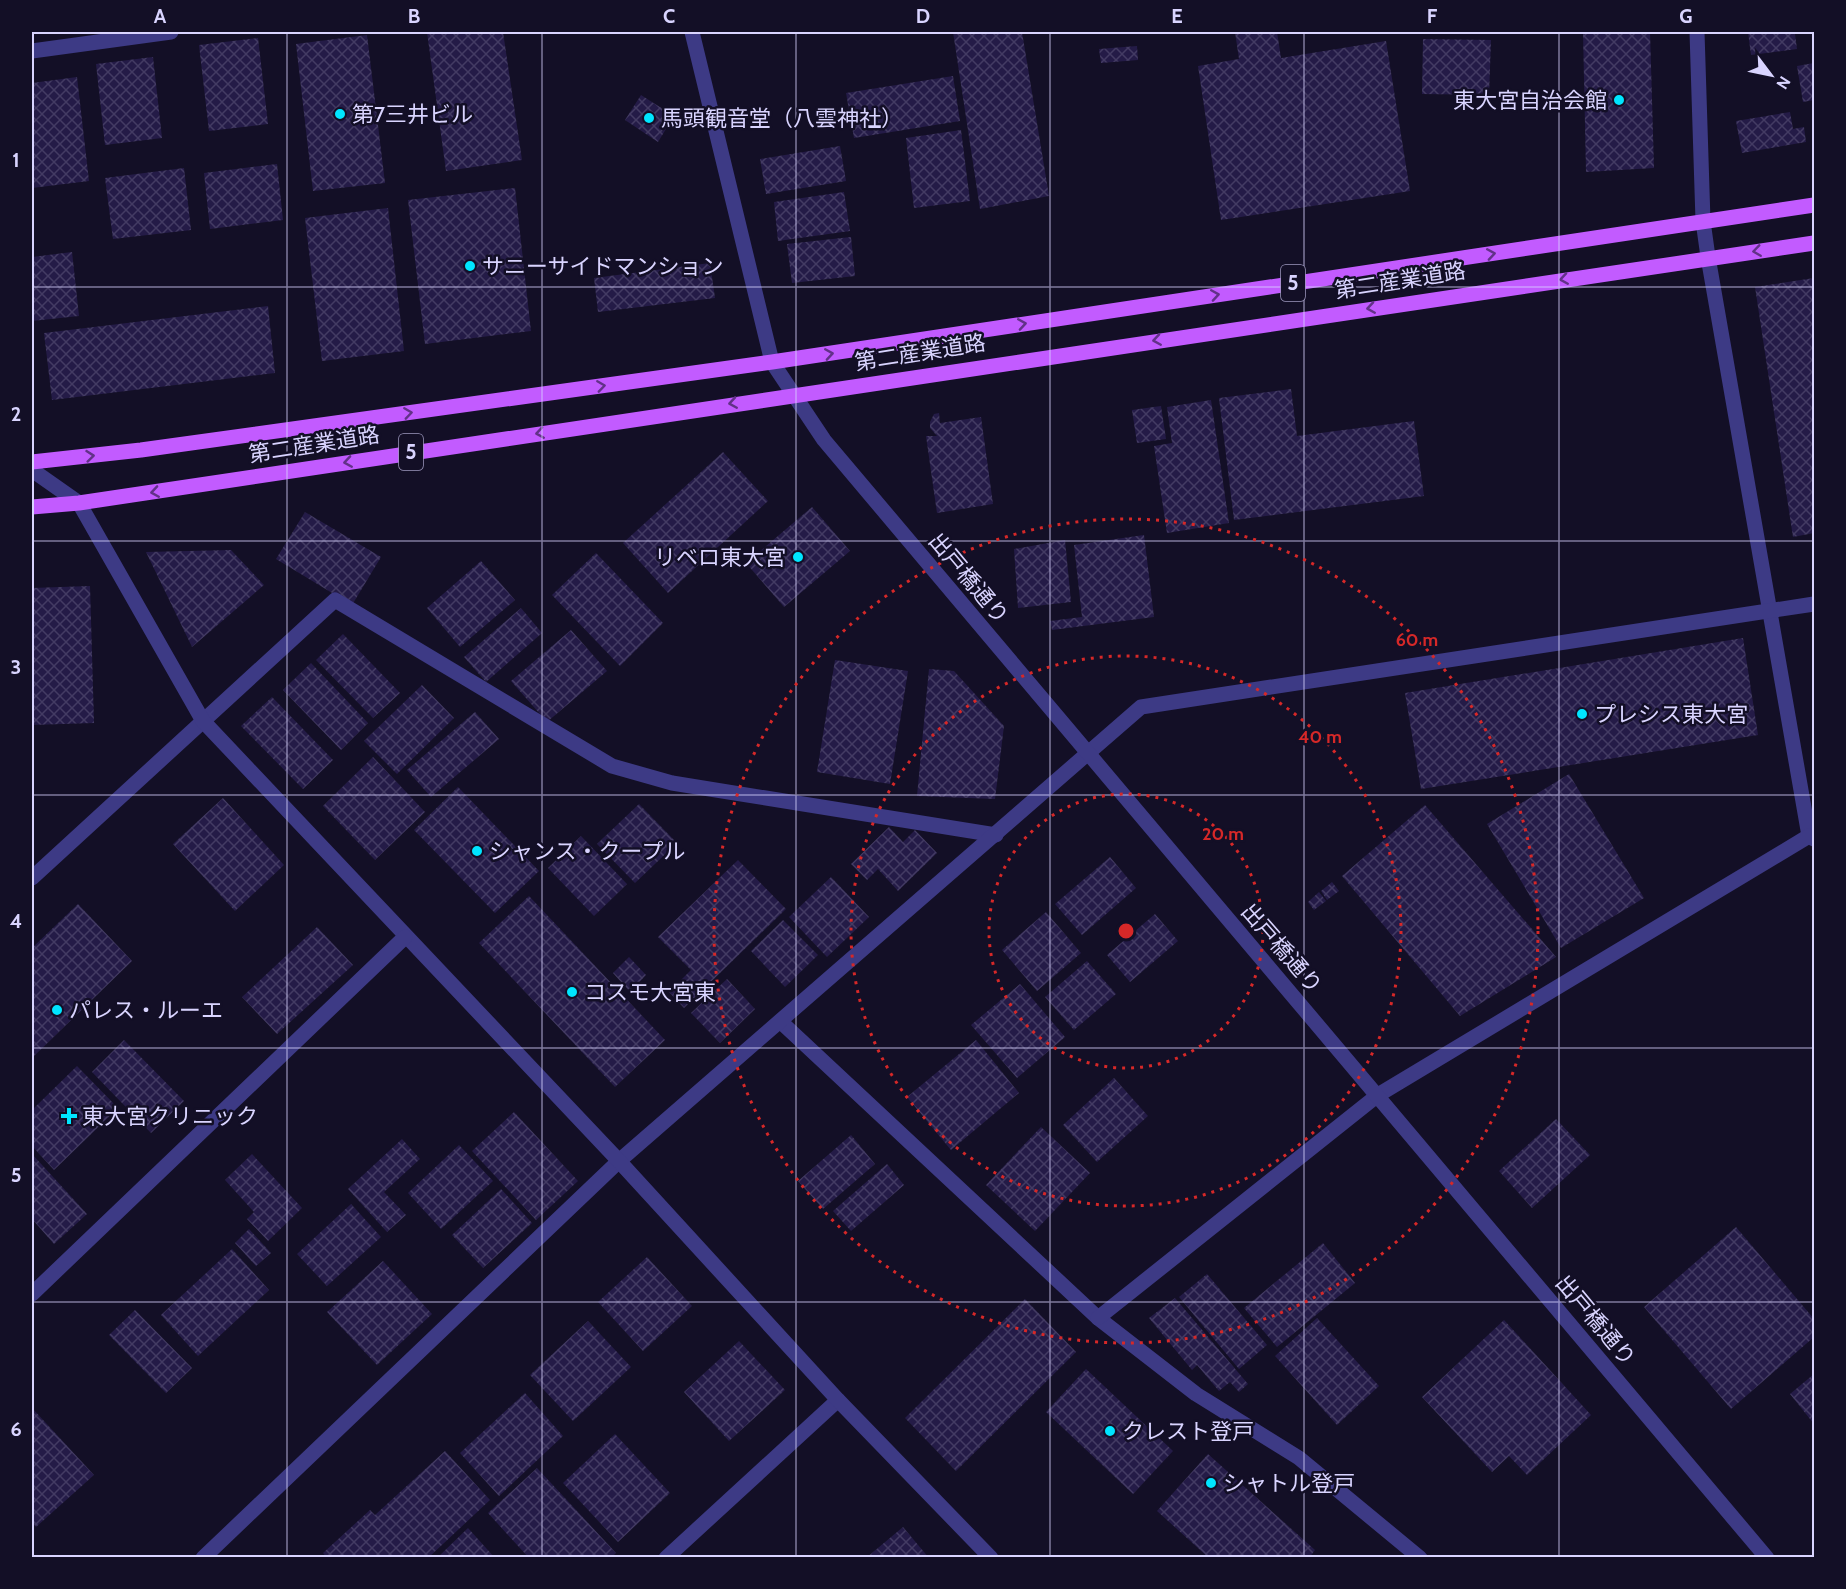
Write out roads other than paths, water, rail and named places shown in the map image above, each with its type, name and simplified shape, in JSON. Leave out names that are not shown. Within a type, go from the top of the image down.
[{"type":"main road","name":"第二産業道路","points":[[32,462],[141,450],[771,362],[1815,205]]},
{"type":"main road","name":"第二産業道路","points":[[32,507],[79,503],[791,394],[1815,243]]},
{"type":"street","points":[[32,51],[171,32]]},
{"type":"street","name":"出戸橋通り","points":[[692,32],[771,362],[791,394],[824,440],[1088,755],[1767,1557]]},
{"type":"street","points":[[1098,1318],[1378,1095],[1812,838],[1708,257],[1703,221],[1697,32]]},
{"type":"street","points":[[32,470],[79,503],[204,721],[405,937],[619,1161],[838,1400],[991,1557]]},
{"type":"street","points":[[32,878],[335,600],[612,766],[672,783],[996,835]]},
{"type":"street","points":[[203,1557],[619,1161],[1141,707],[1815,604]]},
{"type":"street","points":[[32,1294],[405,937]]},
{"type":"street","points":[[781,1022],[1098,1318],[1196,1394],[1299,1458],[1420,1557]]},
{"type":"street","points":[[666,1557],[838,1400]]},
{"type":"place","name":"東大宮自治会館","points":[[1619,100]]},
{"type":"place","name":"第7三井ビル","points":[[340,114]]},
{"type":"place","name":"馬頭観音堂（八雲神社）","points":[[649,118]]},
{"type":"place","name":"サニーサイドマンション","points":[[470,266]]},
{"type":"place","name":"リベロ東大宮","points":[[798,557]]},
{"type":"place","name":"プレシス東大宮","points":[[1582,714]]},
{"type":"place","name":"シャンス・クープル","points":[[477,851]]},
{"type":"place","name":"コスモ大宮東","points":[[572,992]]},
{"type":"place","name":"パレス・ルーエ","points":[[57,1010]]},
{"type":"place","name":"東大宮クリニック","points":[[69,1116]]},
{"type":"place","name":"クレスト登戸","points":[[1110,1431]]},
{"type":"place","name":"シャトル登戸","points":[[1211,1483]]}]
